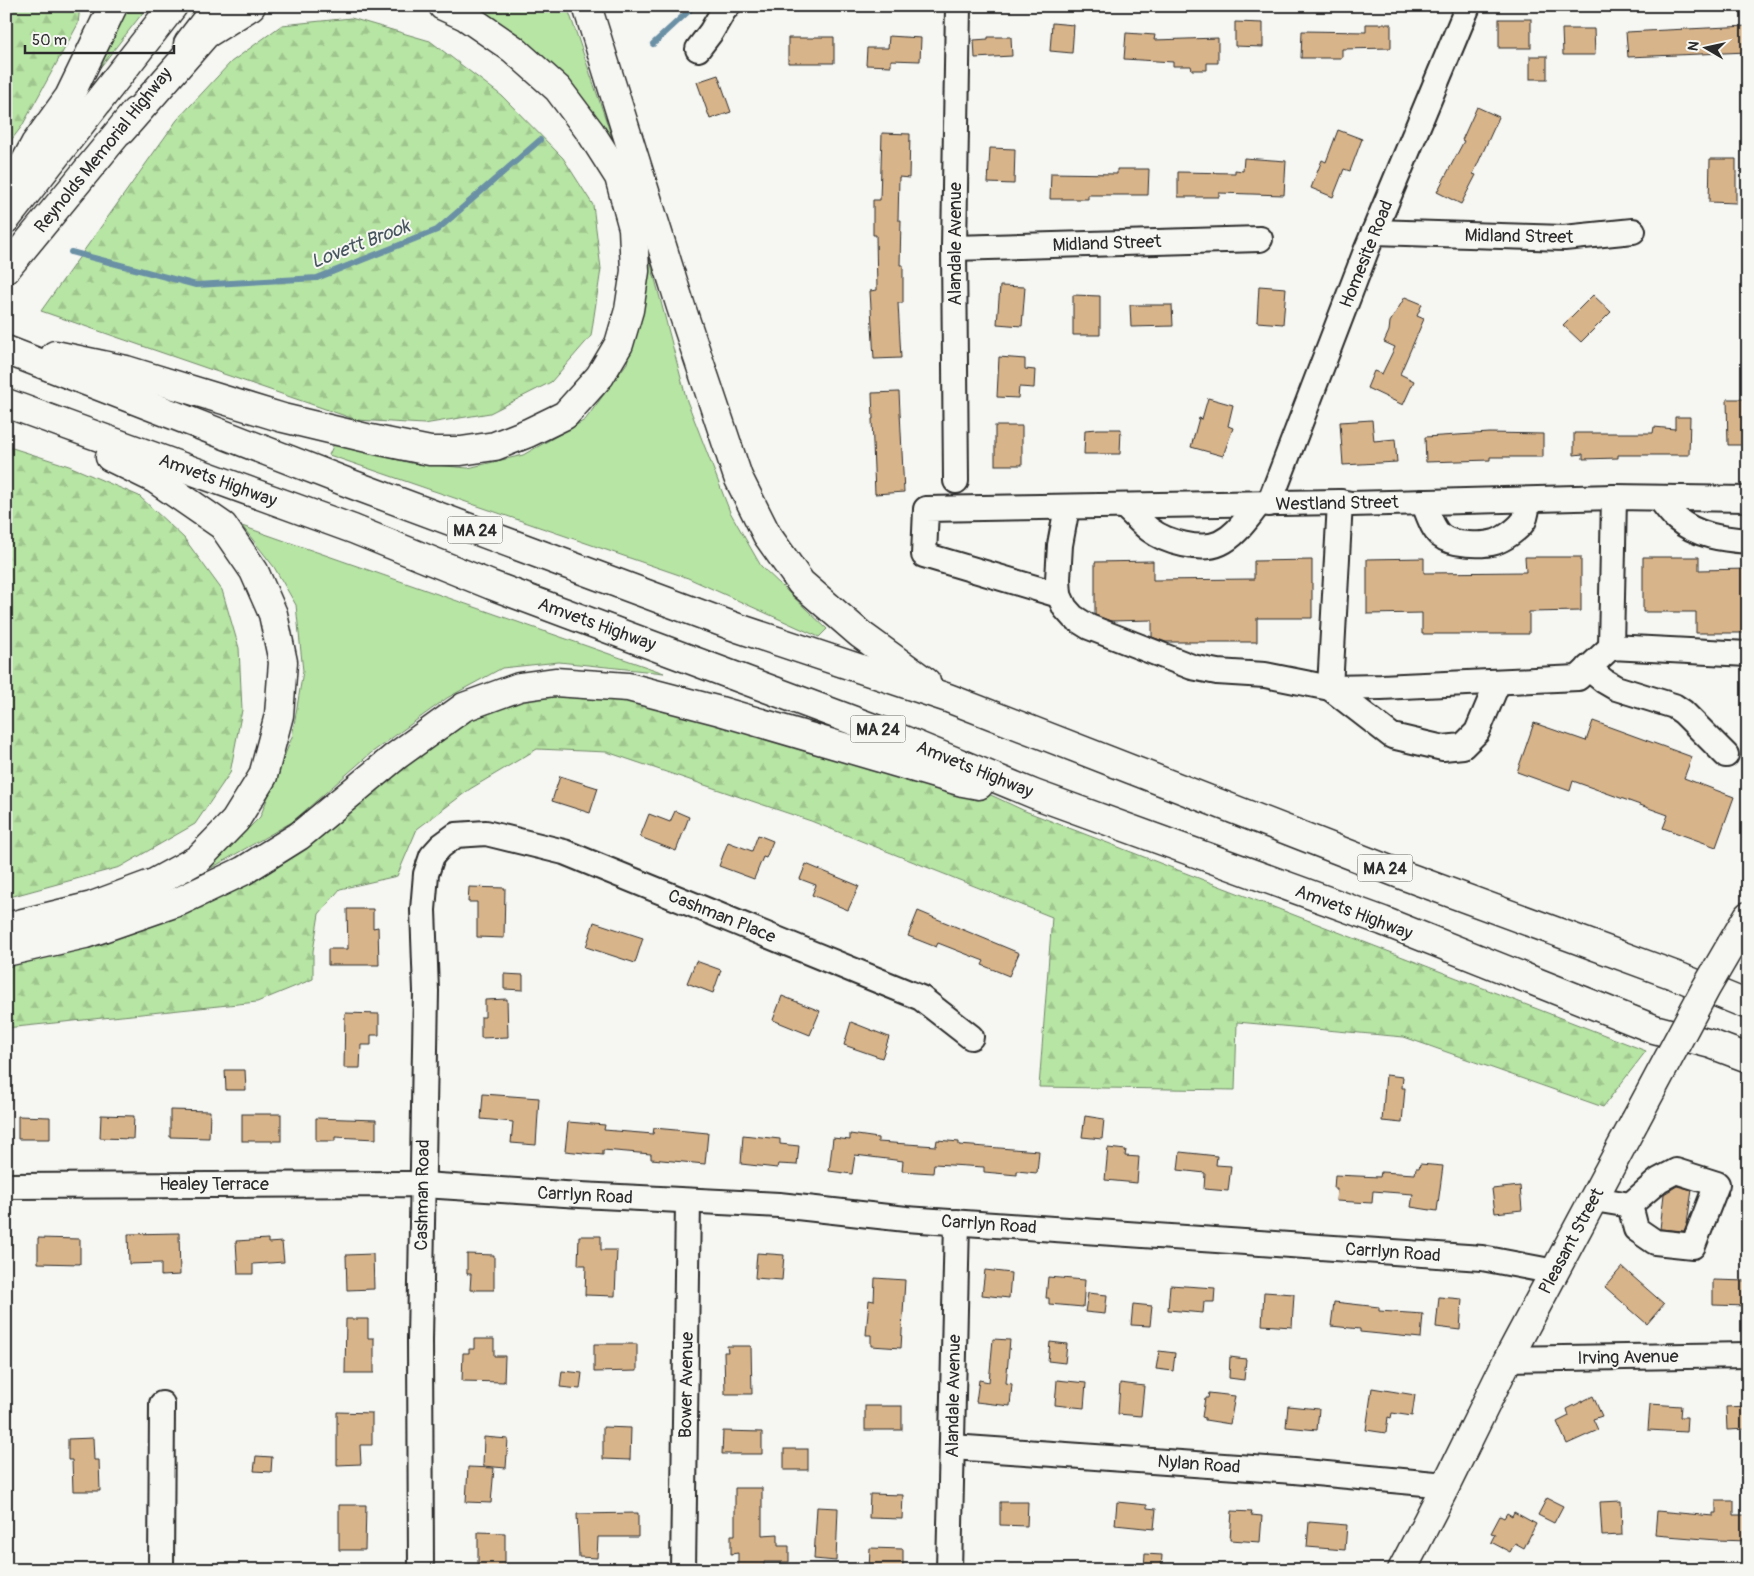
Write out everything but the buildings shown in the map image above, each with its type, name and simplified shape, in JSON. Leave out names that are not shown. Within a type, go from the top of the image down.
[{"type":"main road","points":[[6,198],[35,144],[69,97],[113,6]]},
{"type":"main road","name":"Reynolds Memorial Highway","points":[[6,219],[173,6]]},
{"type":"main road","name":"Reynolds Memorial Highway","points":[[6,269],[121,131],[217,6]]},
{"type":"main road","points":[[121,131],[206,34],[251,6]]},
{"type":"main road","points":[[6,346],[126,370],[283,418],[371,439],[430,450],[460,451],[495,446],[565,415],[600,376],[619,344],[629,310],[635,271],[633,228],[619,177],[591,133],[558,89],[513,48],[465,16],[444,6]]},
{"type":"main road","points":[[587,6],[681,307],[738,477],[767,534],[801,583],[860,634],[948,698]]},
{"type":"main road","name":"MA 24","points":[[6,350],[363,488],[720,621],[948,698],[1405,876],[1682,978],[1748,1005]]},
{"type":"main road","points":[[6,404],[155,479],[223,526],[254,571],[273,614],[283,662],[279,715],[263,776],[235,821],[198,859],[154,883],[92,906],[6,927]]},
{"type":"main road","name":"Amvets Highway","points":[[6,404],[353,529],[491,585],[884,732],[1034,794],[1382,922],[1654,1028],[1711,1044],[1748,1058]]},
{"type":"main road","points":[[6,952],[85,934],[180,901],[243,871],[299,836],[396,756],[464,707],[519,687],[555,682],[628,687],[962,782],[1034,794]]},
{"type":"main road","name":"Pleasant Street","points":[[1402,1570],[1508,1359],[1706,988],[1748,916]]},
{"type":"street","points":[[698,49],[712,32],[728,6]]},
{"type":"street","name":"Alandale Avenue","points":[[956,481],[954,248],[958,6]]},
{"type":"street","name":"Homesite Road","points":[[1124,506],[1151,531],[1171,541],[1198,547],[1219,543],[1236,531],[1264,504],[1468,6]]},
{"type":"street","name":"Midland Street","points":[[1374,232],[1564,238],[1633,231]]},
{"type":"street","name":"Midland Street","points":[[954,248],[1260,239]]},
{"type":"street","points":[[1611,647],[1614,497]]},
{"type":"street","name":"Westland Street","points":[[1059,595],[924,555],[926,509],[1340,502],[1351,504],[1614,497],[1748,499]]},
{"type":"street","points":[[1659,498],[1677,518],[1697,532],[1724,540],[1748,542]]},
{"type":"street","points":[[1423,502],[1432,523],[1441,536],[1456,543],[1477,544],[1495,542],[1512,532],[1525,521],[1528,500]]},
{"type":"street","points":[[1330,688],[1340,502]]},
{"type":"street","points":[[1067,507],[1060,545],[1059,595],[1065,608],[1073,617],[1090,627],[1192,667],[1217,672],[1265,675],[1330,688],[1381,687],[1578,678],[1611,647],[1748,654]]},
{"type":"street","points":[[1588,668],[1616,688],[1674,706],[1683,712],[1726,755]]},
{"type":"street","points":[[1330,688],[1392,736],[1444,748],[1463,746],[1477,732],[1498,682]]},
{"type":"street","name":"Cashman Place","points":[[458,834],[486,833],[564,852],[921,998],[971,1037]]},
{"type":"street","name":"Cashman Road","points":[[421,1570],[420,1340],[426,991],[423,910],[426,874],[432,856],[441,846],[458,834]]},
{"type":"street","name":"Healey Terrace","points":[[6,1186],[422,1184]]},
{"type":"street","name":"Carrlyn Road","points":[[422,1184],[580,1196],[779,1206],[906,1219],[1482,1258],[1556,1272]]},
{"type":"street","points":[[1594,1199],[1630,1205]]},
{"type":"street","name":"Bower Avenue","points":[[683,1570],[688,1201]]},
{"type":"street","name":"Alandale Avenue","points":[[949,1570],[957,1222]]},
{"type":"street","name":"Irving Avenue","points":[[1508,1359],[1748,1355]]},
{"type":"street","points":[[161,1570],[162,1404]]},
{"type":"street","name":"Nylan Road","points":[[952,1447],[1294,1470],[1446,1485]]},
{"type":"green space","points":[[6,6],[80,6],[78,24],[22,126],[6,147]]},
{"type":"green space","points":[[122,6],[148,6],[81,92]]},
{"type":"green space","points":[[465,6],[567,6],[621,164]]},
{"type":"green space","points":[[351,18],[430,41],[502,96],[563,158],[593,205],[601,269],[591,336],[551,382],[490,413],[424,424],[357,420],[41,311],[177,120],[231,62],[282,25]]},
{"type":"green space","points":[[645,241],[687,401],[730,512],[761,566],[827,629],[819,637],[688,578],[329,455],[334,444],[411,463],[468,468],[523,455],[585,420],[627,363],[641,299]]},
{"type":"green space","points":[[6,446],[69,466],[139,496],[184,538],[222,590],[239,648],[242,710],[230,773],[195,824],[120,867],[6,898]]},
{"type":"green space","points":[[242,526],[664,673],[559,662],[502,668],[447,698],[371,753],[292,822],[206,871],[260,817],[292,737],[303,671],[296,605],[274,567]]},
{"type":"green space","points":[[555,682],[963,782],[1025,811],[1646,1051],[1603,1107],[1404,1037],[1237,1022],[1235,1090],[1039,1087],[1052,917],[811,821],[607,752],[537,749],[470,789],[417,829],[397,876],[340,889],[319,914],[313,951],[313,979],[257,1002],[6,1028],[6,952],[180,901],[464,707]]},
{"type":"waterway","name":"Lovett Brook","points":[[653,44],[694,6]]},
{"type":"waterway","name":"Lovett Brook","points":[[71,252],[196,285],[317,278],[437,230],[540,140]]}]
